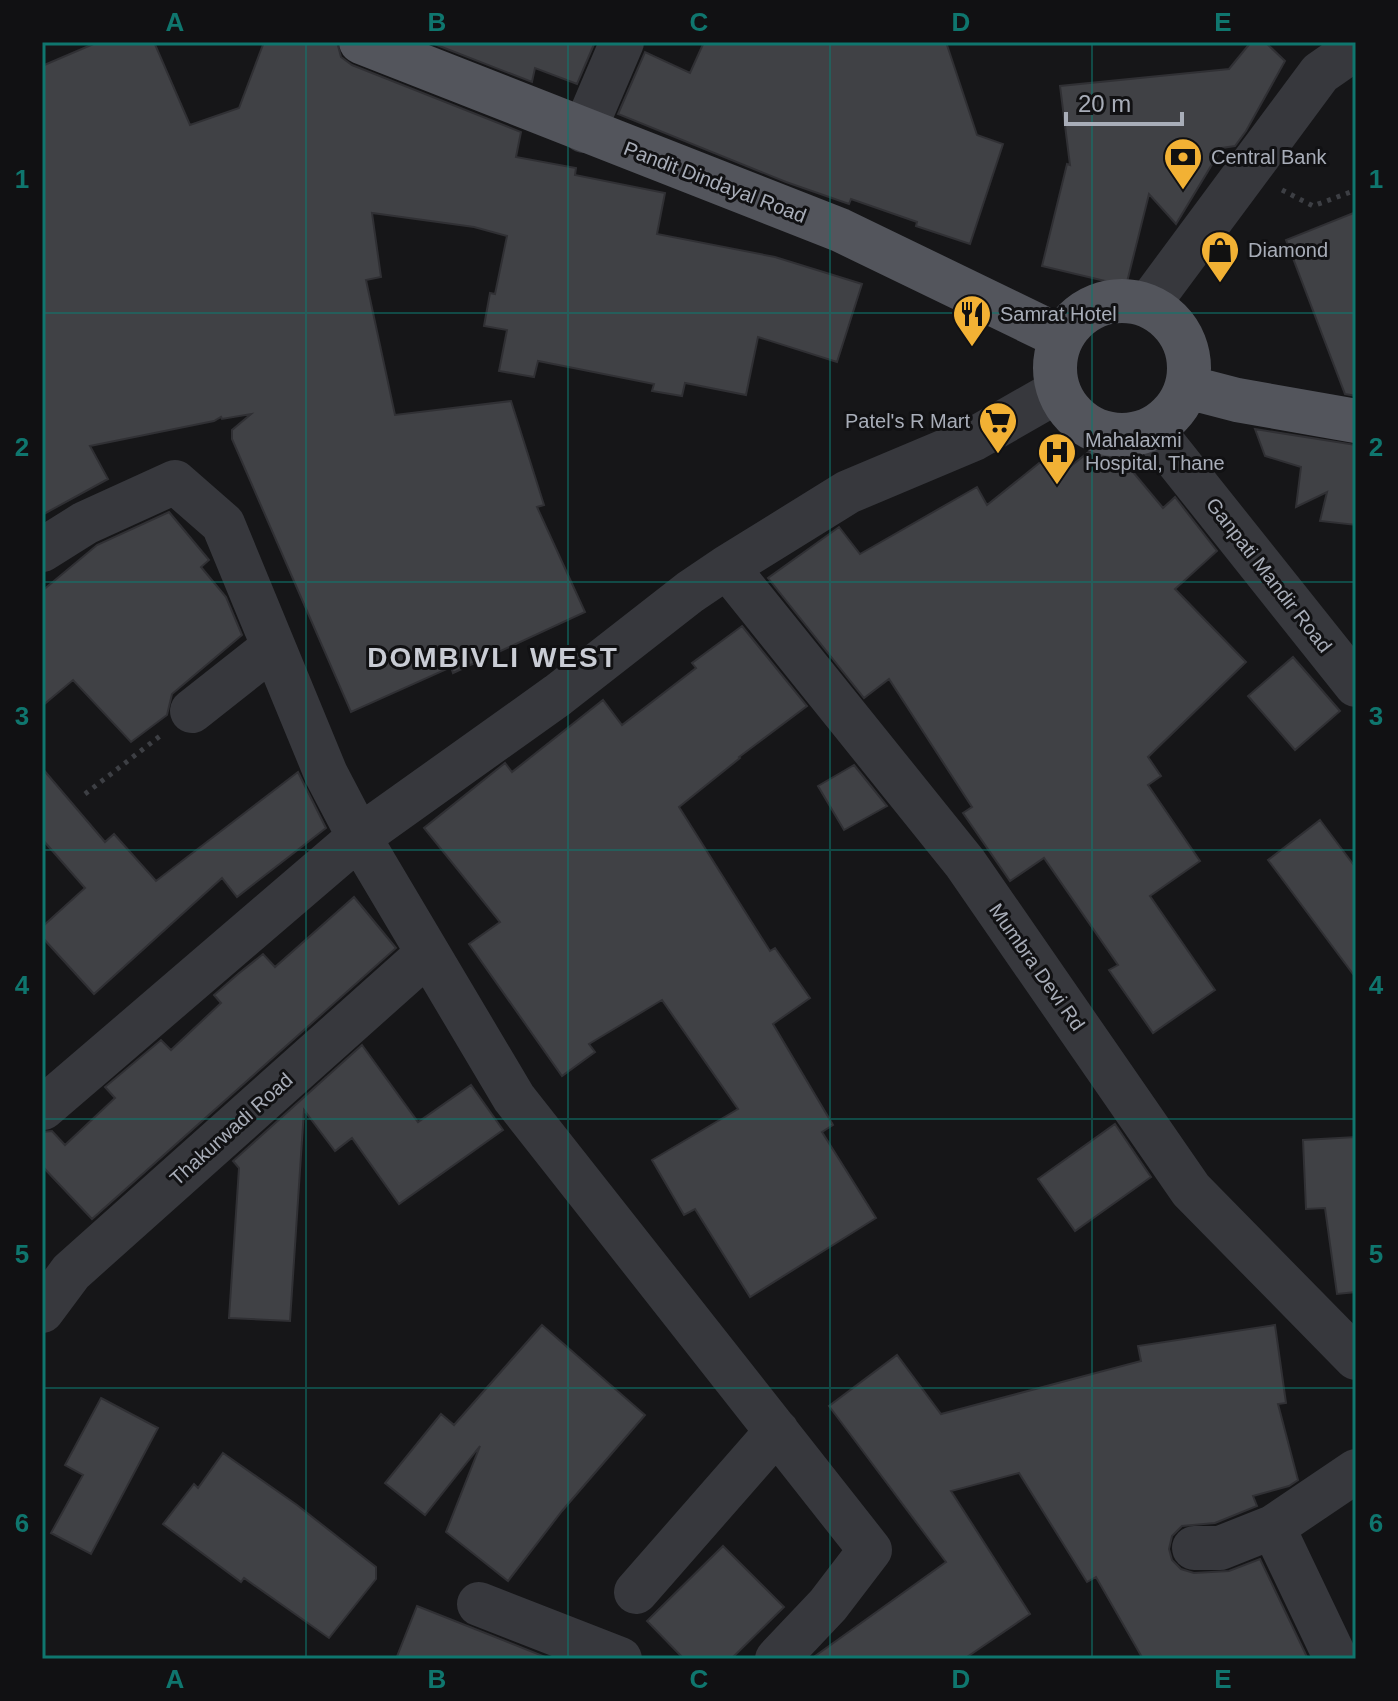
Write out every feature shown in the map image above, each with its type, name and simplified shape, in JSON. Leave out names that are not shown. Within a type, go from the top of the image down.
[{"type":"main road","name":"Pandit Dindayal Road","points":[[361,42],[840,230],[1061,337]]},
{"type":"main road","points":[[1123,300],[1148,305],[1169,318],[1183,338],[1190,362],[1187,387],[1174,411],[1152,429],[1125,436],[1097,431],[1074,415],[1058,391],[1054,364],[1061,337],[1076,317],[1098,304],[1123,300]]},
{"type":"main road","points":[[1187,387],[1237,400],[1356,421]]},
{"type":"street","points":[[584,131],[622,42]]},
{"type":"street","points":[[1148,305],[1246,172],[1310,57],[1356,48]]},
{"type":"street","points":[[43,1108],[359,837],[558,695],[690,592],[848,492],[974,439],[1058,391]]},
{"type":"street","name":"Ganpati Mandir Road","points":[[1152,429],[1356,685]]},
{"type":"street","points":[[42,550],[85,523],[175,482],[223,524],[326,774],[359,837],[514,1098],[870,1550],[828,1605],[777,1659]]},
{"type":"street","name":"Mumbra Devi Rd","points":[[727,567],[965,863],[1191,1190],[1356,1358]]},
{"type":"street","points":[[192,711],[273,647]]},
{"type":"street","name":"Thakurwadi Road","points":[[42,1311],[71,1272],[427,954]]},
{"type":"street","points":[[636,1592],[777,1431]]},
{"type":"street","points":[[1194,1548],[1220,1548],[1273,1527],[1356,1471]]},
{"type":"street","points":[[1273,1527],[1336,1659]]},
{"type":"street","points":[[479,1604],[559,1648],[620,1659]]},
{"type":"path","points":[[1246,172],[1313,206],[1356,190]]},
{"type":"path","points":[[85,794],[192,711]]},
{"type":"building","points":[[98,42],[154,42],[190,125],[239,108],[264,42],[337,42],[341,57],[352,65],[521,132],[516,157],[576,168],[575,175],[665,193],[657,234],[775,257],[862,284],[837,362],[758,337],[746,395],[685,383],[682,396],[652,391],[654,384],[538,361],[534,377],[499,371],[507,330],[484,326],[490,293],[495,294],[507,236],[474,227],[372,213],[381,277],[366,280],[395,415],[511,401],[544,505],[537,507],[585,612],[453,673],[451,667],[351,712],[232,439],[232,430],[251,414],[221,417],[90,446],[108,479],[42,515],[42,66]]},
{"type":"building","points":[[429,42],[595,42],[577,84],[535,68],[532,82]]},
{"type":"building","points":[[704,42],[946,42],[977,135],[1003,144],[970,244],[851,199],[849,204],[786,182],[618,114],[645,52],[690,73]]},
{"type":"building","points":[[1251,42],[1265,42],[1285,61],[1246,131],[1235,146],[1222,148],[1176,224],[1149,194],[1126,286],[1042,266],[1067,164],[1070,165],[1060,86],[1229,69]]},
{"type":"building","points":[[1356,212],[1356,396],[1345,394],[1286,240]]},
{"type":"building","points":[[1255,429],[1356,445],[1356,525],[1320,521],[1327,492],[1296,507],[1301,467],[1265,456]]},
{"type":"building","points":[[1100,443],[1122,471],[1128,466],[1163,508],[1175,497],[1217,551],[1175,589],[1246,662],[1148,757],[1161,776],[1148,785],[1200,861],[1150,896],[1215,990],[1153,1033],[1109,970],[1118,965],[1044,858],[1010,881],[963,813],[972,807],[889,679],[864,698],[768,578],[839,527],[860,554],[977,487],[987,505],[1048,456],[1062,473]]},
{"type":"building","points":[[169,512],[209,560],[201,567],[226,597],[242,635],[172,694],[167,715],[131,742],[73,680],[42,706],[42,591],[97,545]]},
{"type":"building","points":[[742,626],[807,706],[679,807],[770,951],[775,948],[810,998],[773,1024],[833,1125],[822,1132],[876,1218],[750,1297],[695,1209],[684,1215],[652,1160],[738,1109],[662,1000],[589,1044],[595,1052],[562,1076],[469,944],[500,922],[424,828],[505,763],[512,772],[603,700],[622,725],[696,668],[692,663]]},
{"type":"building","points":[[1293,657],[1340,711],[1295,750],[1248,696]]},
{"type":"building","points":[[854,765],[887,806],[844,830],[818,786]]},
{"type":"building","points":[[42,768],[105,842],[114,834],[156,881],[298,772],[326,828],[237,897],[222,878],[94,994],[42,937],[42,927],[85,888],[42,839]]},
{"type":"building","points":[[1320,820],[1356,868],[1356,978],[1268,860]]},
{"type":"building","points":[[354,897],[396,948],[92,1219],[42,1166],[42,1132],[52,1131],[65,1145],[115,1098],[105,1087],[161,1040],[171,1050],[221,1003],[214,995],[238,974],[263,954],[275,967]]},
{"type":"building","points":[[362,1045],[418,1122],[471,1085],[503,1130],[399,1204],[352,1138],[335,1151],[304,1110],[290,1321],[229,1318],[239,1168],[233,1161]]},
{"type":"building","points":[[1115,1124],[1151,1177],[1075,1231],[1038,1179]]},
{"type":"building","points":[[1356,1137],[1356,1292],[1337,1294],[1325,1208],[1306,1209],[1303,1140]]},
{"type":"building","points":[[542,1325],[645,1415],[562,1511],[508,1581],[446,1532],[480,1446],[425,1515],[385,1483],[441,1414],[454,1425]]},
{"type":"building","points":[[1275,1325],[1286,1403],[1278,1404],[1298,1480],[1289,1486],[1253,1496],[1257,1506],[1215,1523],[1182,1526],[1172,1536],[1169,1549],[1172,1560],[1181,1569],[1194,1573],[1229,1571],[1260,1559],[1308,1659],[1143,1659],[1096,1577],[1087,1582],[1019,1473],[951,1491],[1030,1614],[964,1659],[811,1659],[946,1562],[829,1406],[897,1355],[941,1414],[1141,1361],[1138,1346]]},
{"type":"building","points":[[101,1398],[158,1428],[91,1554],[51,1533],[83,1475],[65,1465]]},
{"type":"building","points":[[223,1453],[297,1505],[376,1567],[376,1579],[329,1638],[244,1578],[241,1582],[163,1524],[194,1484],[198,1488]]},
{"type":"building","points":[[723,1546],[784,1607],[731,1659],[684,1659],[647,1621]]},
{"type":"building","points":[[417,1606],[548,1658],[396,1659]]},
{"type":"place","name":"Central Bank","points":[[1183,191]]},
{"type":"place","name":"Diamond","points":[[1220,284]]},
{"type":"place","name":"Samrat Hotel","points":[[972,348]]},
{"type":"place","name":"Patel's R Mart","points":[[998,455]]},
{"type":"place","name":"Mahalaxmi Hospital, Thane","points":[[1057,486]]},
{"type":"district","name":"DOMBIVLI WEST","points":[[493,657]]}]
